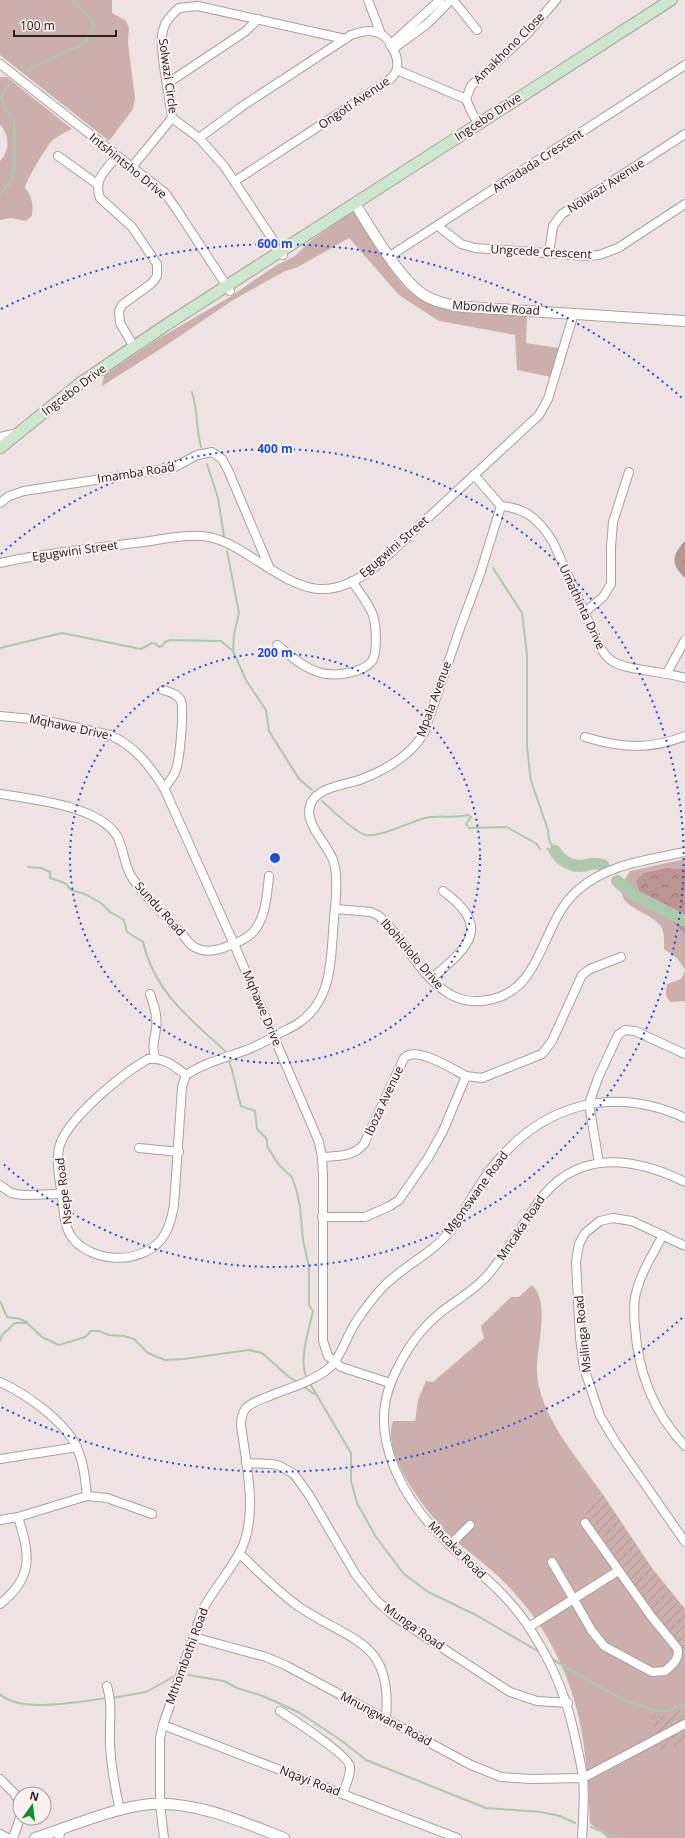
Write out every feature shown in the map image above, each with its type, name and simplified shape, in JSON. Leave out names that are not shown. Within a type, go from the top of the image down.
[{"type":"main road","name":"Ingcebo Drive","points":[[0,448],[79,384],[134,347],[282,254],[306,236],[355,204],[671,0]]},
{"type":"street","name":"Ongoti Avenue","points":[[235,182],[382,86],[392,77],[397,70],[396,57],[391,47],[381,34],[368,0]]},
{"type":"street","points":[[546,0],[548,9]]},
{"type":"street","name":"Amakhono Close","points":[[466,99],[471,86],[528,33],[556,0]]},
{"type":"street","points":[[391,47],[446,1],[477,30]]},
{"type":"street","name":"Solwazi Circle","points":[[282,254],[224,166],[198,138],[172,118],[162,46],[162,33],[169,18],[179,8],[188,6],[206,7],[344,39]]},
{"type":"street","points":[[168,83],[246,31],[258,19]]},
{"type":"street","points":[[198,138],[221,120],[344,39],[363,32],[381,34]]},
{"type":"street","name":"Amadada Crescent","points":[[390,256],[685,65]]},
{"type":"street","name":"Intshintsho Drive","points":[[1,66],[165,193],[229,288]]},
{"type":"street","points":[[397,70],[466,99],[479,124]]},
{"type":"street","points":[[132,167],[172,118]]},
{"type":"street","name":"Nolwazi Avenue","points":[[549,253],[553,226],[562,214],[685,134]]},
{"type":"street","points":[[58,156],[97,184]]},
{"type":"street","points":[[117,156],[105,170],[97,184],[100,198],[132,227],[157,264],[157,276],[152,283],[122,305],[119,311],[120,323],[134,347]]},
{"type":"street","name":"Mbondwe Road","points":[[355,204],[403,275],[417,290],[441,303],[465,307],[685,321]]},
{"type":"street","name":"Ungcede Crescent","points":[[438,226],[457,241],[471,247],[587,256],[610,252],[685,204]]},
{"type":"street","name":"Egugwini Street","points":[[0,563],[78,550],[202,536],[232,544],[297,585],[309,588],[329,589],[352,581],[375,567],[534,420],[544,408],[551,392],[574,313]]},
{"type":"street","points":[[0,437],[21,431]]},
{"type":"street","name":"Imamba Road","points":[[0,503],[9,496],[24,491],[174,468],[197,454],[212,452],[222,459],[228,470],[270,569]]},
{"type":"street","points":[[585,612],[603,597],[611,584],[610,547],[613,522],[629,472]]},
{"type":"street","points":[[474,476],[501,506]]},
{"type":"street","name":"Umathinta Drive","points":[[501,506],[512,507],[526,512],[544,528],[553,542],[600,646],[609,659],[623,665],[668,673],[685,678]]},
{"type":"street","name":"Mpala Avenue","points":[[274,1037],[301,1022],[311,1011],[325,988],[331,967],[335,909],[335,867],[331,855],[310,819],[310,804],[322,793],[363,779],[383,769],[408,753],[420,741],[480,574],[501,506]]},
{"type":"street","points":[[277,645],[304,666],[325,675],[340,675],[368,665],[373,658],[375,651],[374,618],[352,581]]},
{"type":"street","points":[[668,673],[685,640]]},
{"type":"street","points":[[163,690],[173,693],[180,698],[182,714],[178,766],[171,780],[164,788]]},
{"type":"street","name":"Mqhawe Drive","points":[[0,716],[50,721],[115,737],[133,748],[144,759],[164,788],[234,944],[319,1142],[322,1157],[323,1341],[325,1350],[334,1362]]},
{"type":"street","points":[[585,737],[610,744],[633,747],[663,743],[685,736]]},
{"type":"street","name":"Sundu Road","points":[[0,794],[58,805],[82,812],[103,822],[117,836],[133,878],[191,945],[197,949],[209,951],[219,950],[234,944],[251,934],[258,925],[267,894],[269,876]]},
{"type":"street","name":"Ibohlololo Drive","points":[[335,909],[371,912],[379,916],[431,978],[443,990],[460,999],[482,1002],[507,994],[521,984],[532,971],[558,912],[585,883],[596,876],[619,867],[685,852]]},
{"type":"street","points":[[431,978],[459,954],[465,947],[470,933],[469,916],[465,909],[459,902],[443,890]]},
{"type":"street","points":[[322,1217],[365,1217],[390,1206],[399,1200],[428,1158],[443,1131],[466,1076],[482,1078],[542,1054],[552,1041],[582,975],[590,968],[621,956]]},
{"type":"street","points":[[150,994],[156,1018],[156,1029],[152,1046],[155,1058],[164,1060],[186,1076],[218,1059],[255,1047],[274,1037]]},
{"type":"street","points":[[599,1163],[588,1104],[618,1035],[625,1030],[636,1030],[685,1054]]},
{"type":"street","name":"Iboza Avenue","points":[[322,1157],[347,1155],[360,1149],[364,1144],[407,1054],[411,1053],[422,1055],[466,1076]]},
{"type":"street","name":"Nsepe Road","points":[[155,1058],[148,1059],[142,1063],[92,1103],[75,1121],[63,1138],[58,1156],[66,1227],[74,1240],[83,1247],[96,1254],[121,1258],[139,1255],[161,1240],[171,1221],[174,1205],[179,1152],[182,1087],[186,1076]]},
{"type":"street","name":"Mgonswane Road","points":[[334,1362],[354,1326],[370,1303],[396,1275],[434,1247],[449,1231],[488,1173],[519,1138],[546,1120],[567,1110],[588,1104],[620,1102],[646,1105],[662,1109],[685,1118]]},
{"type":"street","points":[[139,1148],[179,1152]]},
{"type":"street","name":"Mncaka Road","points":[[582,1838],[583,1778],[568,1703],[555,1672],[529,1627],[504,1596],[450,1545],[426,1518],[408,1494],[391,1461],[384,1426],[386,1406],[390,1384],[405,1353],[414,1340],[436,1316],[472,1291],[485,1278],[499,1261],[547,1190],[569,1174],[585,1166],[622,1161],[636,1163],[670,1174],[685,1182]]},
{"type":"street","points":[[0,1185],[11,1193],[23,1196],[62,1194]]},
{"type":"street","name":"Msilinga Road","points":[[685,1246],[632,1221],[619,1218],[600,1222],[585,1233],[579,1244],[576,1262],[580,1338],[584,1368],[600,1416],[615,1441],[685,1542]]},
{"type":"street","points":[[663,1235],[641,1277],[636,1294],[634,1310],[636,1343],[649,1391],[670,1428],[685,1446]]},
{"type":"street","points":[[334,1362],[357,1373],[390,1384]]},
{"type":"street","name":"Mthombothi Road","points":[[164,1838],[160,1804],[159,1750],[163,1725],[203,1609],[239,1553],[249,1527],[249,1500],[241,1417],[245,1409],[251,1404],[323,1373],[334,1362]]},
{"type":"street","points":[[0,1382],[32,1402],[64,1427],[77,1447],[84,1471],[87,1496]]},
{"type":"street","points":[[0,1459],[77,1447]]},
{"type":"street","name":"Munga Road","points":[[246,1463],[272,1464],[280,1466],[294,1474],[309,1495],[356,1575],[376,1600],[396,1617],[510,1692],[536,1701],[568,1703]]},
{"type":"street","points":[[0,1520],[18,1517],[87,1496],[107,1498],[152,1514]]},
{"type":"street","points":[[0,1604],[14,1593],[20,1585],[26,1571],[27,1548],[18,1517]]},
{"type":"street","points":[[552,1562],[592,1631],[604,1646],[652,1672],[665,1671],[678,1658],[678,1648],[618,1571],[585,1523]]},
{"type":"street","points":[[450,1545],[470,1525]]},
{"type":"street","points":[[239,1553],[297,1605],[349,1634],[371,1653],[377,1660],[385,1676],[387,1692],[386,1718]]},
{"type":"street","points":[[529,1627],[618,1571]]},
{"type":"street","name":"Mnungwane Road","points":[[193,1637],[266,1657],[285,1665],[471,1765],[501,1776],[531,1780],[583,1778]]},
{"type":"street","points":[[108,1689],[110,1703],[111,1758],[120,1810]]},
{"type":"street","points":[[280,1711],[348,1760],[350,1768],[342,1794]]},
{"type":"street","points":[[583,1778],[685,1724]]},
{"type":"street","name":"Nqayi Road","points":[[163,1725],[457,1838]]},
{"type":"street","points":[[0,1779],[12,1791]]},
{"type":"street","points":[[35,1838],[60,1834],[120,1810],[160,1804],[193,1807],[233,1818],[284,1838]]},
{"type":"street","points":[[13,1838],[17,1826]]},
{"type":"street","points":[[0,1834],[8,1838]]},
{"type":"shaded area","points":[[0,0],[112,0],[112,13],[125,20],[129,27],[128,43],[135,98],[133,109],[109,141],[0,55]]},
{"type":"shaded area","points":[[0,77],[7,77],[72,129],[50,143],[26,184],[25,188],[31,198],[32,216],[26,221],[11,218],[0,220],[0,161],[6,153],[8,143],[6,133],[0,125]]},
{"type":"shaded area","points":[[353,211],[396,276],[415,296],[444,309],[478,314],[527,316],[526,343],[559,348],[551,377],[517,370],[515,335],[439,321],[399,295],[349,238],[296,268],[285,271],[233,300],[102,386],[104,375],[158,339],[230,297],[275,266],[295,256],[309,242]]},
{"type":"shaded area","points":[[685,859],[685,869],[666,868],[643,873],[636,881],[639,891],[651,901],[660,915],[671,921],[685,934],[685,969],[677,958],[664,949],[662,928],[660,925],[654,919],[630,905],[624,899],[622,892],[623,883],[630,871]]},
{"type":"shaded area","points":[[685,971],[685,1001],[671,1002],[666,996],[667,984],[681,979]]},
{"type":"shaded area","points":[[532,1285],[538,1293],[541,1303],[542,1314],[537,1371],[539,1387],[544,1403],[552,1420],[571,1451],[602,1493],[584,1512],[651,1610],[685,1652],[685,1707],[668,1716],[649,1712],[680,1744],[685,1744],[685,1838],[608,1838],[590,1823],[585,1755],[578,1713],[564,1671],[554,1650],[539,1624],[515,1593],[501,1579],[450,1536],[430,1513],[408,1483],[393,1450],[391,1435],[393,1421],[415,1421],[418,1400],[426,1381],[433,1382],[484,1338],[481,1326],[511,1297],[519,1297]]},
{"type":"shaded area","points":[[602,1493],[652,1568],[685,1609],[685,1652],[651,1610],[584,1512]]},
{"type":"shaded area","points":[[685,1707],[685,1744],[660,1750],[649,1712],[668,1716]]},
{"type":"green space","points":[[685,541],[685,578],[680,573],[674,560],[677,551]]},
{"type":"green space","points":[[666,868],[685,869],[685,934],[671,921],[660,915],[651,901],[639,891],[636,881],[643,873]]},
{"type":"waterway","points":[[27,70],[81,45],[90,35],[94,23],[72,0]]},
{"type":"waterway","points":[[0,194],[10,183],[15,164],[14,122],[5,108],[1,96],[9,85]]},
{"type":"waterway","points":[[192,392],[201,447]]},
{"type":"waterway","points":[[207,464],[218,498],[224,537]]},
{"type":"waterway","points":[[227,551],[239,613],[234,634],[233,651]]},
{"type":"waterway","points":[[493,568],[522,613],[527,654],[527,747],[531,781],[548,830],[549,840],[555,851]]},
{"type":"waterway","points":[[0,648],[62,633],[141,649],[152,643],[159,647],[170,640],[221,641],[233,651],[246,680],[266,710],[269,731],[299,779],[312,790]]},
{"type":"waterway","points":[[322,801],[356,830],[366,835],[379,834],[427,818],[468,815],[471,817],[466,824],[469,828],[507,827],[537,844],[540,849]]},
{"type":"waterway","points":[[547,849],[555,851]]},
{"type":"waterway","points":[[555,851],[562,860],[569,864],[576,866],[596,863],[603,865]]},
{"type":"waterway","points":[[28,867],[41,868],[50,872],[50,878],[65,883],[71,890],[85,894],[101,903],[110,912],[124,920],[127,932],[143,942],[155,975],[164,989],[186,1015],[224,1050],[226,1054]]},
{"type":"waterway","points":[[617,881],[634,895],[685,921]]},
{"type":"waterway","points":[[228,1058],[241,1106],[255,1111],[257,1129],[267,1139],[267,1146],[279,1165],[292,1177],[296,1189],[300,1206],[303,1240],[309,1267],[309,1305],[313,1311],[304,1354],[307,1378]]},
{"type":"waterway","points":[[0,1301],[7,1317],[20,1319],[27,1322]]},
{"type":"waterway","points":[[0,1341],[2,1335],[15,1323],[27,1323],[42,1337],[59,1345],[85,1337],[91,1331],[99,1331],[109,1335],[124,1336],[134,1339],[148,1353],[165,1360],[184,1359],[249,1350],[262,1353],[289,1377],[298,1382]]},
{"type":"waterway","points":[[309,1382],[351,1453],[351,1481],[357,1503],[376,1537],[403,1573],[428,1592],[476,1615],[541,1653]]},
{"type":"waterway","points":[[303,1386],[314,1394]]},
{"type":"waterway","points":[[550,1658],[606,1690],[638,1705],[665,1711],[685,1704]]},
{"type":"waterway","points":[[188,1675],[224,1681],[237,1688],[263,1696],[300,1713],[342,1741],[366,1760],[486,1808],[541,1812],[560,1816],[575,1823]]},
{"type":"waterway","points":[[112,1698],[146,1692],[173,1677]]},
{"type":"waterway","points":[[0,1694],[9,1700],[36,1705],[51,1705],[107,1698]]},
{"type":"waterway","points":[[591,1827],[619,1838]]}]
